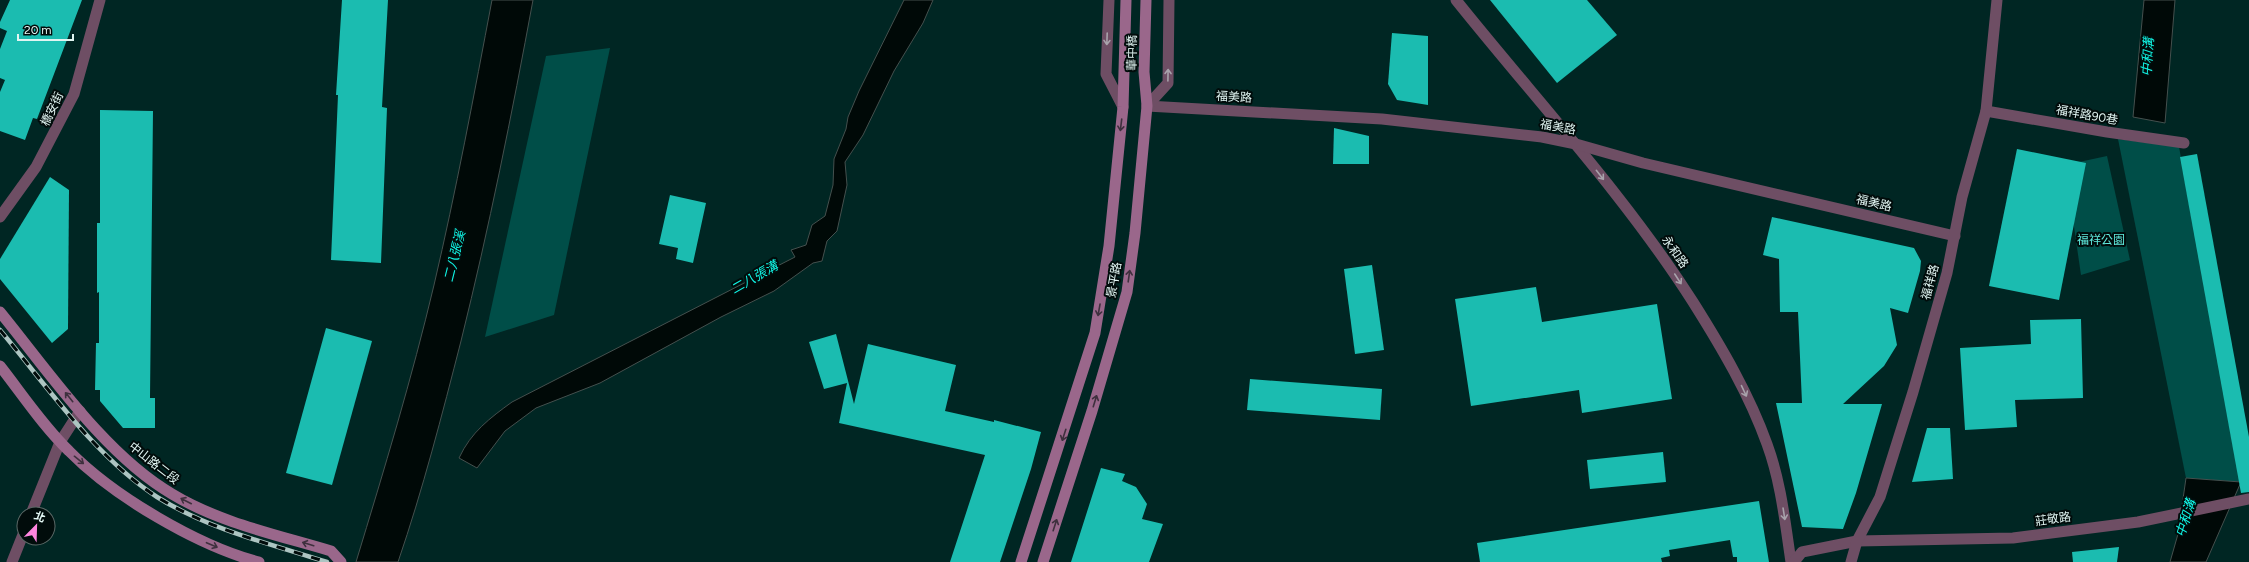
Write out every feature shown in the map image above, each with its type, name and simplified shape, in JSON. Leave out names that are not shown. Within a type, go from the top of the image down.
[{"type":"main road","name":"華中橋","points":[[1124,72],[1126,0]]},
{"type":"main road","name":"華中橋","points":[[1146,0],[1144,72],[1147,106]]},
{"type":"main road","name":"景平路","points":[[1021,562],[1095,333],[1109,246],[1123,107],[1124,72]]},
{"type":"main road","name":"景平路","points":[[1043,562],[1096,397],[1127,292],[1135,233],[1147,106]]},
{"type":"main road","name":"中山路二段","points":[[0,312],[80,411],[115,449],[171,494],[207,512],[331,551],[341,562]]},
{"type":"main road","points":[[0,366],[60,442],[116,490],[160,518],[196,538],[240,557],[259,562]]},
{"type":"street","name":"橋安街","points":[[0,217],[36,167],[74,94],[100,0]]},
{"type":"street","points":[[1108,0],[1106,74],[1123,107]]},
{"type":"street","points":[[1147,106],[1168,83],[1169,0]]},
{"type":"street","name":"永和路","points":[[1456,0],[1576,144],[1670,267],[1733,368],[1759,424],[1778,479],[1791,562]]},
{"type":"street","name":"福祥路","points":[[1851,562],[1857,540],[1880,497],[1947,274],[1962,197],[1986,111],[1997,0]]},
{"type":"street","name":"福美路","points":[[1147,106],[1382,119],[1542,137],[1576,144],[1643,163],[1955,236]]},
{"type":"street","name":"福祥路90巷","points":[[1986,111],[2106,132],[2184,143]]},
{"type":"street","points":[[34,506],[60,442],[80,411]]},
{"type":"street","name":"莊敬路","points":[[1794,562],[1802,552],[1857,540],[2013,538],[2138,522],[2249,499]]},
{"type":"street","points":[[12,562],[18,546]]},
{"type":"green space","points":[[610,48],[554,315],[485,337],[546,56]]},
{"type":"green space","points":[[2118,139],[2179,147],[2241,482],[2186,478]]},
{"type":"green space","name":"福祥公園","points":[[2107,156],[2130,260],[2081,275],[2065,165]]},
{"type":"water","name":"二八張溪","points":[[492,0],[533,0],[500,171],[471,299],[432,452],[398,562],[356,562],[407,389],[434,285],[472,107]]},
{"type":"water","points":[[904,0],[933,0],[923,23],[894,71],[863,135],[845,162],[847,185],[837,231],[827,241],[822,261],[813,263],[774,291],[721,317],[600,383],[536,408],[505,431],[477,468],[459,458],[475,433],[512,402],[795,257],[791,250],[806,245],[812,225],[825,216],[833,185],[834,159],[846,129],[848,117],[859,91]]},
{"type":"water","name":"中和溝","points":[[2144,0],[2175,0],[2165,123],[2133,117]]},
{"type":"water","name":"中和溝","points":[[2186,478],[2241,482],[2206,562],[2170,562],[2178,534]]},
{"type":"building","points":[[10,0],[82,0],[37,119],[33,118],[25,140],[0,131],[0,92],[5,80],[0,78],[0,49],[7,31],[0,28],[0,22]]},
{"type":"building","points":[[342,0],[388,0],[382,107],[387,108],[381,263],[331,260],[338,95],[336,95]]},
{"type":"building","points":[[1490,0],[1587,0],[1617,35],[1557,83]]},
{"type":"building","points":[[1392,33],[1428,36],[1428,105],[1397,100],[1388,84]]},
{"type":"building","points":[[100,110],[153,111],[150,398],[155,398],[155,428],[123,428],[100,401],[100,390],[95,390],[96,343],[99,343],[97,223],[100,223]]},
{"type":"building","points":[[1334,128],[1369,136],[1369,164],[1333,164]]},
{"type":"building","points":[[2017,149],[2086,163],[2059,300],[1989,286]]},
{"type":"building","points":[[2197,154],[2249,437],[2249,492],[2241,493],[2180,157]]},
{"type":"building","points":[[50,177],[69,190],[68,329],[52,343],[0,279],[0,259]]},
{"type":"building","points":[[670,195],[706,203],[693,263],[676,259],[678,248],[659,244]]},
{"type":"building","points":[[1772,217],[1914,248],[1921,261],[1920,271],[1908,313],[1890,308],[1897,345],[1884,366],[1843,404],[1882,404],[1856,493],[1843,529],[1802,527],[1776,403],[1802,403],[1798,312],[1780,312],[1779,259],[1763,255]]},
{"type":"building","points":[[1372,265],[1384,350],[1355,354],[1344,269]]},
{"type":"building","points":[[1536,287],[1542,322],[1657,304],[1672,399],[1582,413],[1579,390],[1471,406],[1455,299]]},
{"type":"building","points":[[2081,319],[2083,398],[2015,400],[2017,427],[1965,430],[1960,348],[2031,344],[2030,320]]},
{"type":"building","points":[[326,328],[372,341],[332,485],[286,473]]},
{"type":"building","points":[[836,334],[854,404],[868,344],[956,365],[945,411],[994,422],[994,420],[1041,432],[1031,469],[1000,562],[950,562],[985,455],[839,423],[847,383],[824,389],[809,342]]},
{"type":"building","points":[[1250,379],[1382,389],[1380,420],[1247,410]]},
{"type":"building","points":[[1927,428],[1950,428],[1953,479],[1912,482]]},
{"type":"building","points":[[1663,452],[1666,482],[1590,489],[1587,460]]},
{"type":"building","points":[[1101,468],[1125,474],[1122,481],[1136,487],[1147,504],[1142,519],[1163,524],[1149,562],[1071,562]]},
{"type":"building","points":[[1759,501],[1769,562],[1737,562],[1737,557],[1733,557],[1730,540],[1669,550],[1670,556],[1661,558],[1662,562],[1480,562],[1477,543]]},
{"type":"building","points":[[2119,547],[2117,562],[2073,562],[2072,552]]},
{"type":"railway","points":[[0,330],[73,420],[92,441],[134,481],[157,497],[177,508],[218,527],[327,562]]},
{"type":"water label","name":"二八張溝","points":[[754,277]]}]
